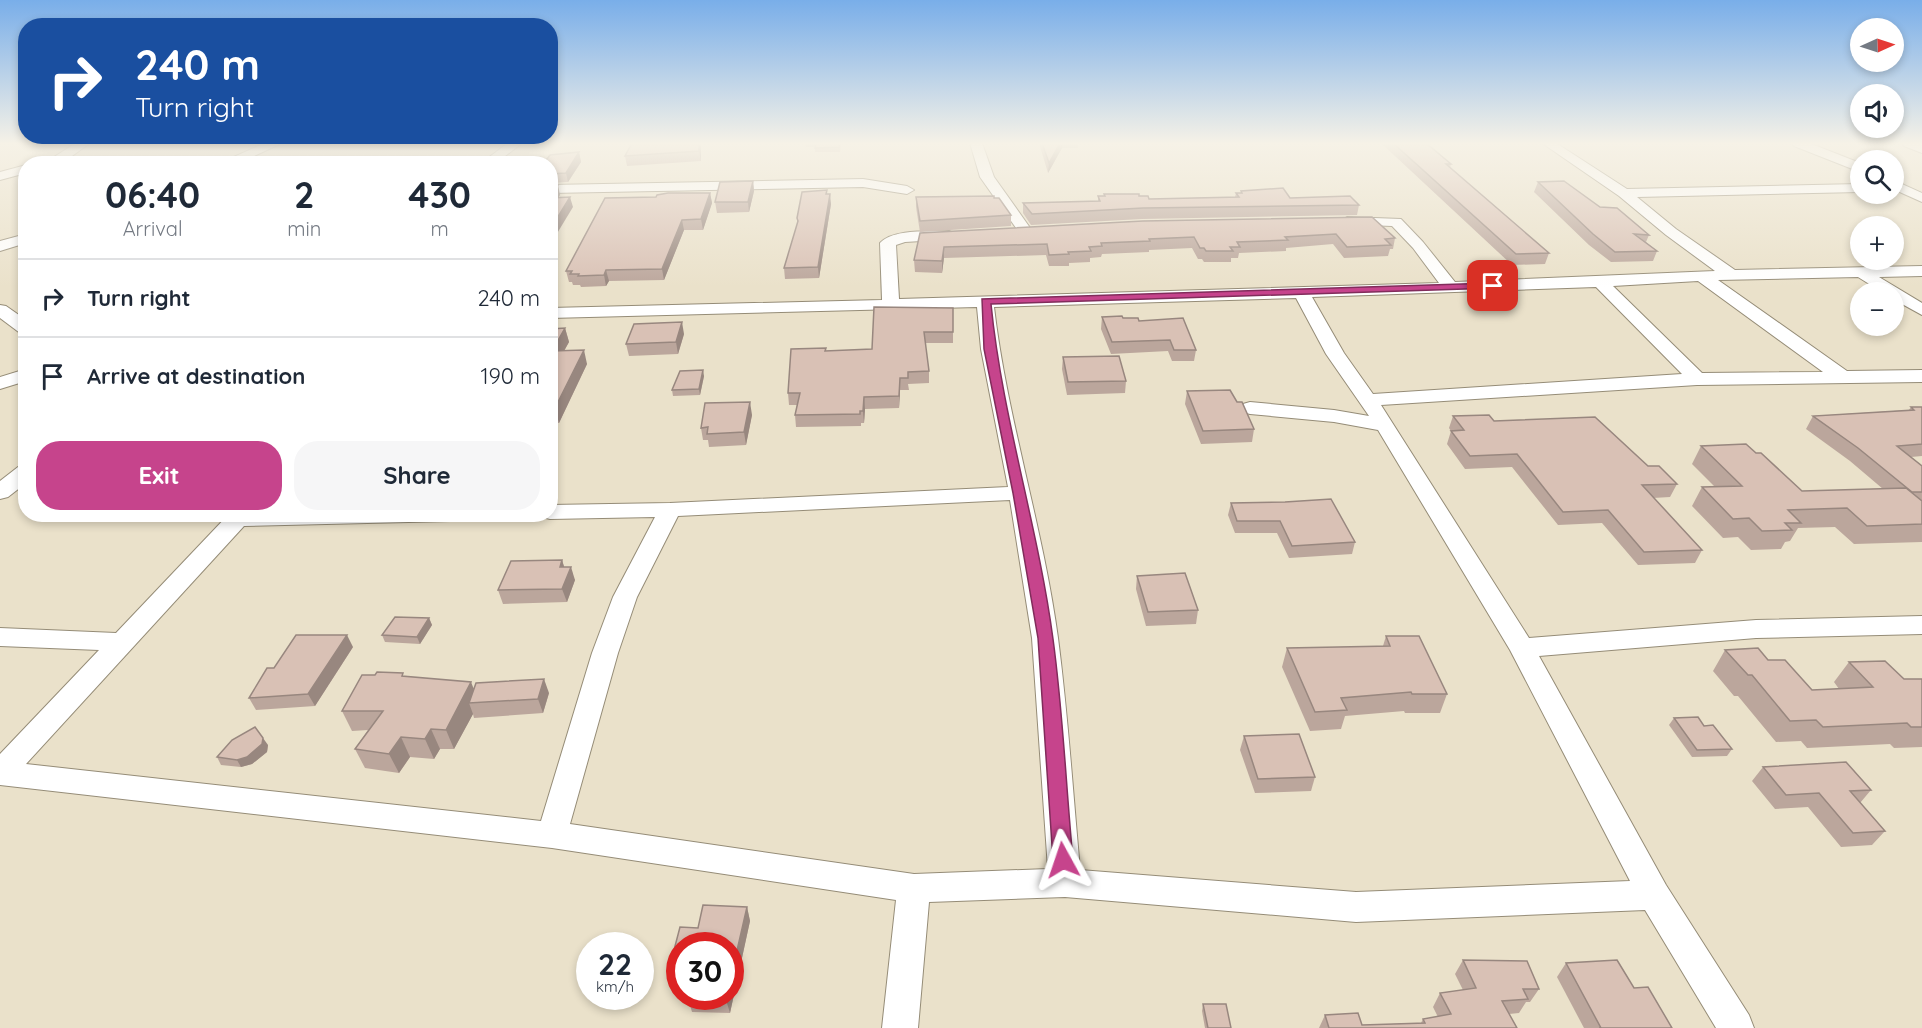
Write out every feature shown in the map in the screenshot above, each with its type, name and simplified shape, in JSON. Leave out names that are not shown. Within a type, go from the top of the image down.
[{"type":"street","points":[[997,191],[1026,232]]},
{"type":"street","points":[[1621,191],[1671,232],[1731,275]]},
{"type":"street","points":[[1624,193],[1720,191]]},
{"type":"street","points":[[1906,191],[1922,198]]},
{"type":"street","points":[[1328,221],[1396,222],[1418,245],[1450,287]]},
{"type":"street","points":[[1005,233],[1042,231]]},
{"type":"street","points":[[891,304],[888,243],[893,239],[962,235]]},
{"type":"street","points":[[0,246],[18,240]]},
{"type":"street","points":[[558,313],[1301,292],[1600,282],[1701,276],[1922,271]]},
{"type":"street","points":[[1862,273],[1922,310]]},
{"type":"street","points":[[1701,276],[1841,376]]},
{"type":"street","points":[[1600,282],[1697,379]]},
{"type":"street","points":[[1301,292],[1335,354],[1385,425],[1522,648],[1654,895],[1736,1028]]},
{"type":"street","points":[[986,301],[990,349],[1020,493],[1045,638],[1065,883]]},
{"type":"street","points":[[0,310],[18,323]]},
{"type":"street","points":[[1367,400],[1697,379],[1922,376]]},
{"type":"street","points":[[0,383],[18,377]]},
{"type":"street","points":[[1250,408],[1334,416],[1385,425]]},
{"type":"street","points":[[0,492],[18,478]]},
{"type":"street","points":[[558,512],[670,510],[1020,493]]},
{"type":"street","points":[[552,835],[605,653],[625,597],[670,510]]},
{"type":"street","points":[[0,773],[235,522]]},
{"type":"street","points":[[1522,648],[1756,629],[1922,625]]},
{"type":"street","points":[[0,637],[122,642]]},
{"type":"street","points":[[0,773],[552,835],[914,888],[1065,883],[1356,907],[1654,895]]},
{"type":"street","points":[[900,1028],[914,888]]},
{"type":"building","points":[[718,191],[751,191],[748,202],[715,202]]},
{"type":"building","points":[[827,191],[826,194],[830,194],[818,267],[784,268],[798,221],[802,192]]},
{"type":"building","points":[[1241,191],[1285,191],[1290,198],[1350,196],[1359,205],[1143,208],[1032,214],[1023,203],[1100,201],[1098,196],[1105,196],[1104,194],[1139,194],[1139,196],[1148,196],[1149,199],[1239,197],[1236,193],[1242,193]]},
{"type":"building","points":[[1446,191],[1477,191],[1549,253],[1516,254]]},
{"type":"building","points":[[1547,191],[1578,191],[1600,207],[1617,208],[1649,235],[1634,234],[1657,251],[1615,252]]},
{"type":"building","points":[[668,193],[710,193],[701,219],[682,220],[662,269],[606,270],[604,275],[578,276],[579,274],[570,274],[572,271],[566,271],[605,198],[656,197]]},
{"type":"building","points":[[994,196],[994,198],[999,198],[1011,215],[920,221],[916,197]]},
{"type":"building","points":[[570,197],[558,217],[558,198]]},
{"type":"building","points":[[1372,217],[1395,238],[1385,239],[1391,245],[1347,247],[1336,234],[1285,237],[1288,240],[1237,242],[1240,247],[1230,247],[1233,251],[1206,251],[1200,248],[1194,237],[1101,243],[1102,246],[1089,247],[1091,251],[1049,255],[1047,244],[944,247],[942,261],[914,260],[920,233],[1143,221]]},
{"type":"building","points":[[874,307],[953,308],[953,332],[924,332],[929,371],[908,372],[908,378],[900,378],[899,396],[864,397],[863,411],[860,411],[860,414],[795,415],[800,393],[788,393],[791,349],[826,348],[825,351],[872,349]]},
{"type":"building","points":[[1122,316],[1123,318],[1138,318],[1139,321],[1183,318],[1196,350],[1174,350],[1170,340],[1112,342],[1102,317]]},
{"type":"building","points":[[682,322],[676,342],[626,344],[634,324]]},
{"type":"building","points":[[558,328],[565,328],[558,340]]},
{"type":"building","points":[[584,350],[558,402],[558,351]]},
{"type":"building","points":[[1119,356],[1126,381],[1068,382],[1063,357]]},
{"type":"building","points":[[703,370],[699,389],[672,390],[680,371]]},
{"type":"building","points":[[1230,390],[1237,402],[1242,402],[1254,429],[1203,431],[1187,391]]},
{"type":"building","points":[[750,402],[744,432],[707,434],[708,427],[701,428],[705,403]]},
{"type":"building","points":[[1911,407],[1922,407],[1922,444],[1897,446],[1922,466],[1922,492],[1912,492],[1858,448],[1813,416],[1914,410]]},
{"type":"building","points":[[1489,415],[1494,421],[1595,417],[1648,466],[1659,466],[1677,484],[1642,485],[1702,550],[1644,552],[1608,510],[1563,512],[1517,454],[1470,456],[1451,431],[1464,430],[1453,416]]},
{"type":"building","points":[[1746,444],[1756,453],[1761,453],[1802,491],[1906,488],[1922,501],[1922,524],[1867,526],[1847,508],[1788,510],[1801,523],[1785,523],[1792,530],[1762,531],[1749,518],[1733,519],[1702,487],[1742,486],[1701,446]]},
{"type":"building","points":[[1331,499],[1355,542],[1292,546],[1280,521],[1237,521],[1231,503],[1285,502]]},
{"type":"building","points":[[562,560],[560,567],[571,567],[562,589],[498,590],[511,561]]},
{"type":"building","points":[[1185,573],[1198,610],[1148,612],[1137,576]]},
{"type":"building","points":[[395,617],[429,618],[417,637],[382,635]]},
{"type":"building","points":[[296,635],[347,635],[308,694],[249,698],[267,668],[274,668]]},
{"type":"building","points":[[1386,636],[1419,636],[1447,694],[1412,694],[1411,692],[1341,698],[1347,710],[1315,712],[1287,648],[1390,646]]},
{"type":"building","points":[[1758,648],[1768,660],[1785,660],[1812,690],[1873,687],[1849,662],[1885,661],[1904,679],[1922,679],[1922,727],[1911,727],[1907,723],[1823,727],[1816,720],[1790,721],[1752,675],[1748,675],[1725,650]]},
{"type":"building","points":[[377,672],[471,682],[446,730],[431,729],[425,739],[401,737],[389,754],[355,749],[383,711],[342,711],[362,675],[375,675]]},
{"type":"building","points":[[544,679],[538,699],[469,703],[476,683]]},
{"type":"building","points":[[1698,717],[1704,726],[1713,725],[1732,749],[1697,750],[1674,718]]},
{"type":"building","points":[[255,727],[263,738],[262,744],[247,757],[237,760],[217,757],[232,740]]},
{"type":"building","points":[[1299,734],[1315,777],[1258,779],[1244,736]]},
{"type":"building","points":[[1846,762],[1871,790],[1850,791],[1885,831],[1853,833],[1819,793],[1786,795],[1763,767]]},
{"type":"building","points":[[703,905],[747,907],[741,932],[679,932],[680,927],[698,928]]},
{"type":"building","points":[[1463,960],[1527,961],[1539,989],[1523,989],[1528,999],[1502,1001],[1517,1028],[1329,1028],[1325,1015],[1358,1013],[1362,1025],[1425,1023],[1423,1019],[1451,1014],[1440,993],[1476,988]]},
{"type":"building","points":[[1617,960],[1634,988],[1648,987],[1672,1028],[1601,1028],[1566,963]]},
{"type":"building","points":[[1203,1004],[1226,1004],[1231,1028],[1208,1028]]},
{"type":"route","points":[[1063,860],[1045,638],[1020,493],[990,349],[986,301],[1187,297],[1493,286]]}]
